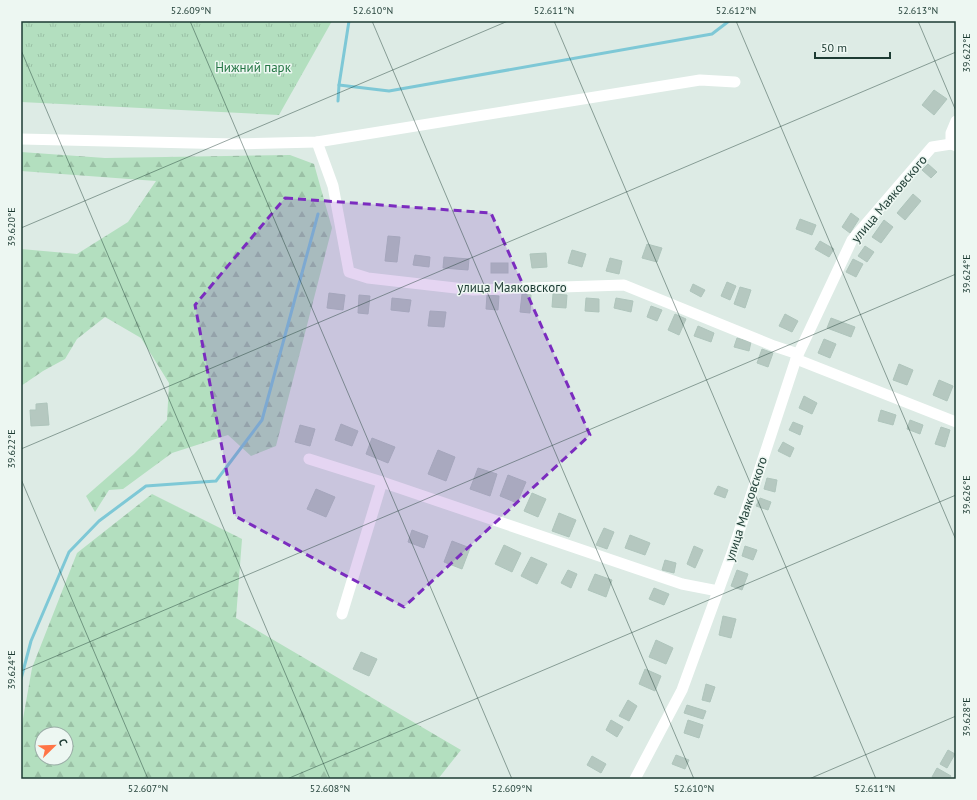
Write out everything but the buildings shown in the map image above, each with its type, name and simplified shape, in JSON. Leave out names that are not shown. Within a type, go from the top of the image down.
[{"type":"street","points":[[21,139],[235,144],[317,142],[700,80],[735,82]]},
{"type":"street","name":"улица Маяковского","points":[[635,779],[682,690],[732,553],[797,356],[852,240],[932,148],[953,145],[951,134],[956,121]]},
{"type":"street","name":"улица Маяковского","points":[[317,142],[333,186],[349,272],[368,278],[473,290],[624,285],[956,422]]},
{"type":"street","points":[[309,459],[382,482],[682,584],[718,591]]},
{"type":"street","points":[[342,614],[382,482]]},
{"type":"highlighted area","points":[[285,198],[491,213],[590,435],[404,607],[235,516],[195,305]]},
{"type":"green space","name":"Нижний парк","points":[[21,21],[332,21],[279,115],[21,102]]},
{"type":"green space","points":[[21,152],[105,158],[290,155],[314,164],[332,228],[276,446],[251,456],[228,435],[172,453],[123,489],[109,490],[95,512],[86,496],[134,454],[167,420],[169,383],[141,338],[105,317],[77,339],[65,359],[43,371],[21,386],[21,249],[77,254],[128,222],[156,181],[21,171]]},
{"type":"green space","points":[[152,494],[242,539],[236,618],[461,750],[438,779],[21,779],[21,730],[32,668],[77,553]]},
{"type":"waterway","points":[[338,101],[349,21]]},
{"type":"waterway","points":[[339,85],[389,91],[712,34],[729,21]]},
{"type":"waterway","points":[[21,679],[31,641],[69,552],[99,521],[146,486],[216,481],[262,420],[318,214]]}]
